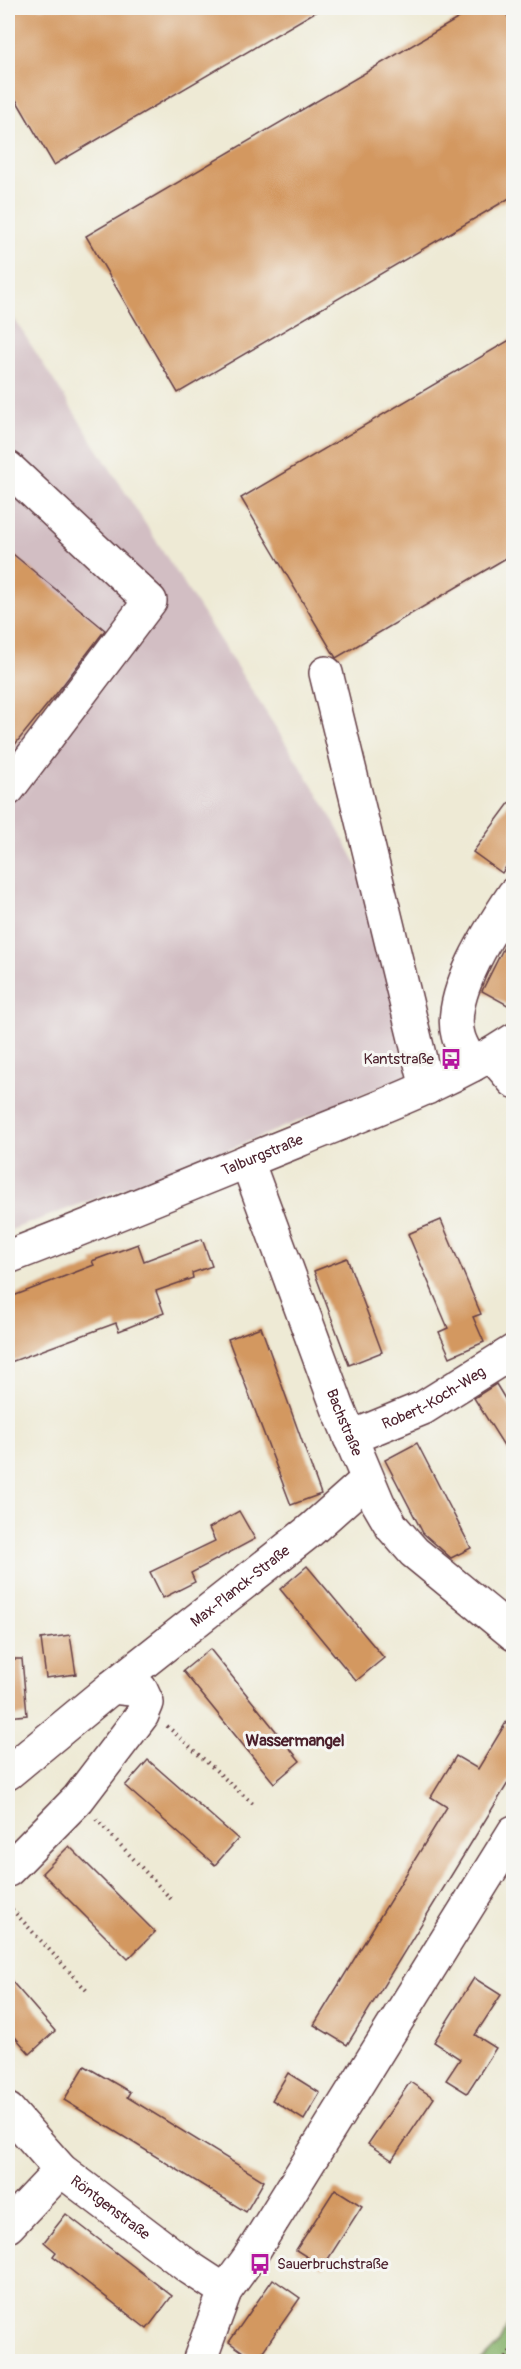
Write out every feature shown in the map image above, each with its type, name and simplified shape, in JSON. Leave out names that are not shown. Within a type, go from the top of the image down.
[{"type":"street","points":[[8,468],[150,602],[8,789]]},
{"type":"street","points":[[326,674],[427,1088]]},
{"type":"street","points":[[513,894],[470,968],[458,1004],[458,1035],[492,1053],[513,1081]]},
{"type":"street","name":"Talburgstraße","points":[[8,1257],[105,1220],[427,1088],[492,1053]]},
{"type":"street","name":"Bachstraße","points":[[247,1161],[350,1438],[367,1480],[392,1527],[414,1551],[513,1634]]},
{"type":"street","name":"Robert-Koch-Weg","points":[[350,1438],[423,1408],[513,1351]]},
{"type":"street","name":"Max-Planck-Straße","points":[[8,1773],[112,1687],[311,1530],[367,1480]]},
{"type":"street","points":[[8,1870],[78,1799],[142,1715],[147,1703],[141,1690],[112,1687]]},
{"type":"street","points":[[199,2361],[225,2291],[249,2258],[513,1832]]},
{"type":"street","name":"Röntgenstraße","points":[[8,2110],[61,2170],[190,2268],[225,2291]]},
{"type":"street","points":[[8,2226],[61,2170]]},
{"type":"path","points":[[142,1715],[160,1719],[253,1804]]},
{"type":"path","points":[[78,1799],[171,1899]]},
{"type":"path","points":[[8,1905],[88,1993]]},
{"type":"path","points":[[502,2361],[513,2347]]},
{"type":"shaded area","points":[[8,309],[323,802],[377,902],[414,1073],[235,1147],[8,1231]]},
{"type":"green space","points":[[513,2316],[513,2361],[481,2361],[498,2344]]},
{"type":"building","points":[[8,8],[322,8],[54,165],[8,86]]},
{"type":"building","points":[[476,8],[503,8],[513,26],[513,196],[178,393],[86,236]]},
{"type":"building","points":[[513,338],[513,554],[336,658],[241,498]]},
{"type":"building","points":[[8,550],[105,630],[8,753]]},
{"type":"building","points":[[513,798],[513,857],[502,873],[473,852]]},
{"type":"building","points":[[513,929],[513,1008],[482,991]]},
{"type":"building","points":[[441,1220],[481,1314],[473,1317],[484,1342],[450,1357],[439,1332],[448,1328],[408,1234]]},
{"type":"building","points":[[202,1239],[212,1266],[192,1273],[193,1278],[156,1291],[164,1313],[119,1331],[116,1323],[8,1363],[8,1298],[94,1265],[92,1261],[138,1244],[144,1261]]},
{"type":"building","points":[[347,1258],[382,1352],[349,1365],[314,1271]]},
{"type":"building","points":[[261,1327],[321,1494],[291,1505],[228,1339]]},
{"type":"building","points":[[496,1384],[513,1412],[513,1460],[474,1398]]},
{"type":"building","points":[[417,1443],[471,1548],[451,1558],[423,1533],[385,1460]]},
{"type":"building","points":[[239,1511],[255,1539],[191,1573],[195,1582],[163,1598],[150,1572],[215,1541],[209,1528]]},
{"type":"building","points":[[307,1566],[384,1658],[356,1681],[280,1589]]},
{"type":"building","points":[[70,1635],[76,1674],[46,1678],[41,1639]]},
{"type":"building","points":[[210,1649],[300,1761],[274,1783],[183,1671]]},
{"type":"building","points":[[8,1659],[22,1659],[27,1715],[8,1717]]},
{"type":"building","points":[[513,1711],[513,1775],[347,2045],[314,2025],[447,1807],[431,1797],[456,1756],[478,1769]]},
{"type":"building","points":[[148,1760],[238,1839],[215,1865],[125,1786]]},
{"type":"building","points":[[69,1846],[155,1932],[128,1959],[42,1873]]},
{"type":"building","points":[[8,1977],[55,2031],[30,2054],[8,2029]]},
{"type":"building","points":[[474,1978],[501,1995],[475,2035],[496,2048],[467,2093],[446,2080],[460,2059],[434,2042]]},
{"type":"building","points":[[85,2066],[130,2092],[127,2097],[264,2181],[246,2212],[64,2100]]},
{"type":"building","points":[[288,2073],[320,2093],[304,2120],[272,2100]]},
{"type":"building","points":[[410,2082],[434,2098],[392,2160],[368,2144]]},
{"type":"building","points":[[335,2189],[362,2206],[323,2267],[296,2250]]},
{"type":"building","points":[[66,2214],[172,2296],[147,2329],[53,2256],[56,2252],[44,2242]]},
{"type":"building","points":[[273,2279],[300,2298],[256,2361],[229,2342]]},
{"type":"place","name":"Kantstraße","points":[[451,1059]]},
{"type":"place","name":"Sauerbruchstraße","points":[[260,2264]]},
{"type":"district","name":"Wassermangel","points":[[295,1741]]}]
